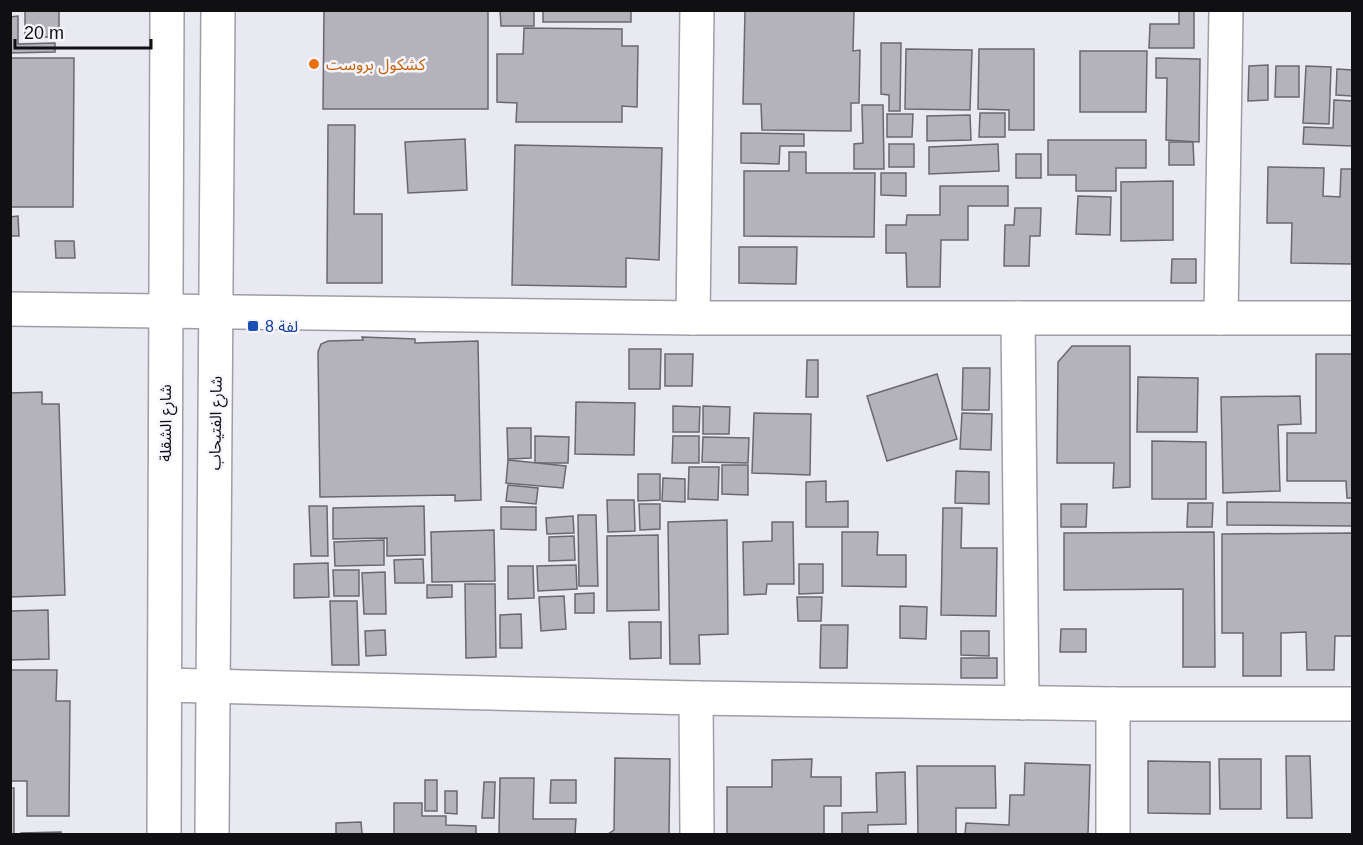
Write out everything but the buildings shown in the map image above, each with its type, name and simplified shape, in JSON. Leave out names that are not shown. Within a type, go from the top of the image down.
[{"type":"street","name":"شارع الشقلة","points":[[164,834],[167,10]]},
{"type":"street","name":"شارع الفتيحاب","points":[[212,834],[218,10]]},
{"type":"street","points":[[693,318],[697,10]]},
{"type":"street","points":[[1221,318],[1226,10]]},
{"type":"street","points":[[10,309],[693,318],[1353,318]]},
{"type":"street","points":[[1018,318],[1022,703]]},
{"type":"street","points":[[165,685],[696,698],[1113,704],[1353,704]]},
{"type":"street","points":[[696,698],[697,834]]},
{"type":"street","points":[[1113,704],[1113,834]]},
{"type":"place","name":"كشكول بروست","points":[[314,64]]},
{"type":"place","name":"لفة 8","points":[[253,326]]}]
